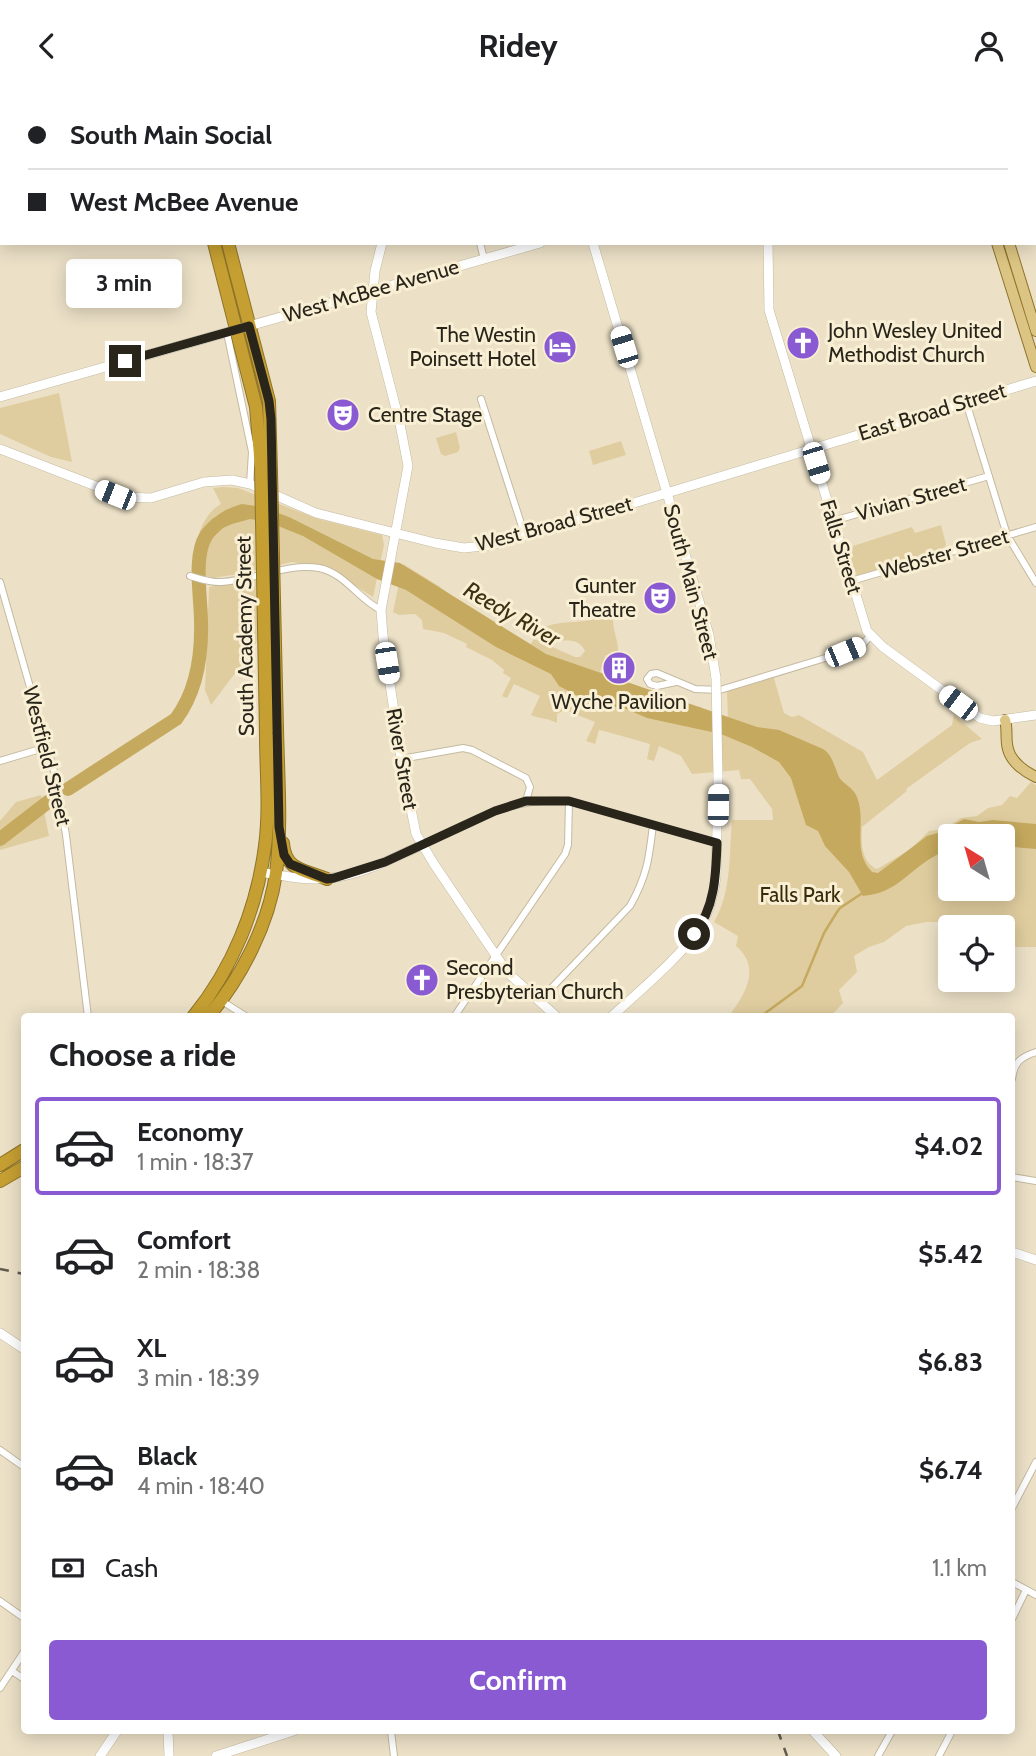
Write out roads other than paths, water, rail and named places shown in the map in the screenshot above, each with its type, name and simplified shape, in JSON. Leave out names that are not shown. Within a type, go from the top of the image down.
[{"type":"highway","name":"South Academy Street","points":[[214,245],[231,331],[256,407],[266,470]]},
{"type":"highway","name":"South Academy Street","points":[[198,1013],[240,971],[266,915],[276,875],[279,827],[271,731],[266,470],[269,401],[229,245]]},
{"type":"highway","name":"South Academy Street","points":[[210,1013],[250,911],[260,872],[265,846],[271,731]]},
{"type":"highway","points":[[279,827],[284,855],[290,864],[327,879]]},
{"type":"highway","points":[[0,1165],[21,1152]]},
{"type":"highway","points":[[0,1181],[21,1169]]},
{"type":"main road","points":[[998,245],[1036,367]]},
{"type":"main road","points":[[1010,245],[1036,331]]},
{"type":"main road","points":[[1005,720],[1011,755],[1022,769],[1036,777]]},
{"type":"street","name":"River Street","points":[[382,245],[372,291],[371,311],[408,466],[381,610],[411,816],[422,845],[496,957],[507,972],[552,1013]]},
{"type":"street","points":[[480,245],[484,259]]},
{"type":"street","name":"West McBee Avenue","points":[[0,397],[533,245]]},
{"type":"street","name":"South Main Street","points":[[594,245],[709,635],[716,678],[718,775],[714,891],[702,925],[675,956],[615,1013]]},
{"type":"street","name":"Falls Street","points":[[768,245],[769,310],[864,625],[870,636]]},
{"type":"street","points":[[231,331],[252,452],[250,484]]},
{"type":"street","name":"East Broad Street","points":[[667,493],[1036,381]]},
{"type":"street","points":[[481,399],[525,536]]},
{"type":"street","points":[[966,402],[1007,535],[1036,583]]},
{"type":"street","name":"West Broad Street","points":[[0,449],[115,495],[134,498],[160,496],[216,480],[250,484],[316,513],[464,548],[492,545],[667,493]]},
{"type":"street","name":"Vivian Street","points":[[833,521],[989,476]]},
{"type":"street","name":"Webster Street","points":[[851,581],[1036,527]]},
{"type":"street","points":[[190,576],[214,582],[294,568],[320,569],[338,577],[381,610]]},
{"type":"street","name":"Westfield Street","points":[[0,582],[63,810],[88,1013]]},
{"type":"street","points":[[676,682],[695,689],[720,690],[845,652],[863,644],[870,636],[980,718],[1005,720],[1036,715]]},
{"type":"street","points":[[0,761],[47,747]]},
{"type":"street","points":[[401,759],[467,748],[526,778],[530,787],[526,801]]},
{"type":"street","points":[[260,872],[306,879],[327,879],[366,869],[495,811],[526,801],[569,801],[717,843]]},
{"type":"street","points":[[457,1013],[565,854],[568,845],[569,801]]},
{"type":"street","points":[[539,1001],[630,906],[649,866],[653,825]]},
{"type":"street","points":[[216,997],[241,1013]]},
{"type":"street","points":[[1015,1064],[1019,1059],[1036,1052]]},
{"type":"street","points":[[1015,1178],[1036,1181]]},
{"type":"street","points":[[1015,1253],[1036,1260]]},
{"type":"street","points":[[2,1337],[21,1347]]},
{"type":"street","points":[[0,1450],[21,1465]]},
{"type":"street","points":[[1015,1502],[1036,1462]]},
{"type":"street","points":[[1015,1584],[1036,1595]]},
{"type":"street","points":[[1015,1613],[1026,1590]]},
{"type":"street","points":[[0,1601],[21,1616]]},
{"type":"street","points":[[0,1688],[21,1657]]},
{"type":"street","points":[[12,1671],[21,1677]]},
{"type":"street","points":[[100,1756],[111,1734]]},
{"type":"street","points":[[168,1734],[169,1756]]},
{"type":"street","points":[[216,1756],[284,1734]]},
{"type":"street","points":[[390,1734],[394,1756]]},
{"type":"street","points":[[816,1734],[836,1756]]},
{"type":"street","points":[[878,1756],[890,1734]]},
{"type":"street","points":[[939,1756],[950,1734]]},
{"type":"waterway","name":"Reedy River","points":[[68,789],[176,719],[183,708],[197,672],[200,647],[200,554],[206,536],[217,524]]},
{"type":"waterway","name":"Reedy River","points":[[0,839],[48,802]]},
{"type":"waterway","points":[[765,1013],[802,986],[824,933],[837,912],[864,892]]},
{"type":"railway","points":[[0,1269],[21,1273]]},
{"type":"railway","points":[[779,1734],[787,1756]]},
{"type":"place","name":"John Wesley United Methodist Church","points":[[803,343]]},
{"type":"place","name":"The Westin Poinsett Hotel","points":[[560,347]]},
{"type":"place","name":"Centre Stage","points":[[343,415]]},
{"type":"place","name":"Gunter Theatre","points":[[660,598]]},
{"type":"place","name":"Wyche Pavilion","points":[[619,668]]},
{"type":"place","name":"Second Presbyterian Church","points":[[422,980]]},
{"type":"park label","name":"Falls Park","points":[[800,895]]}]
